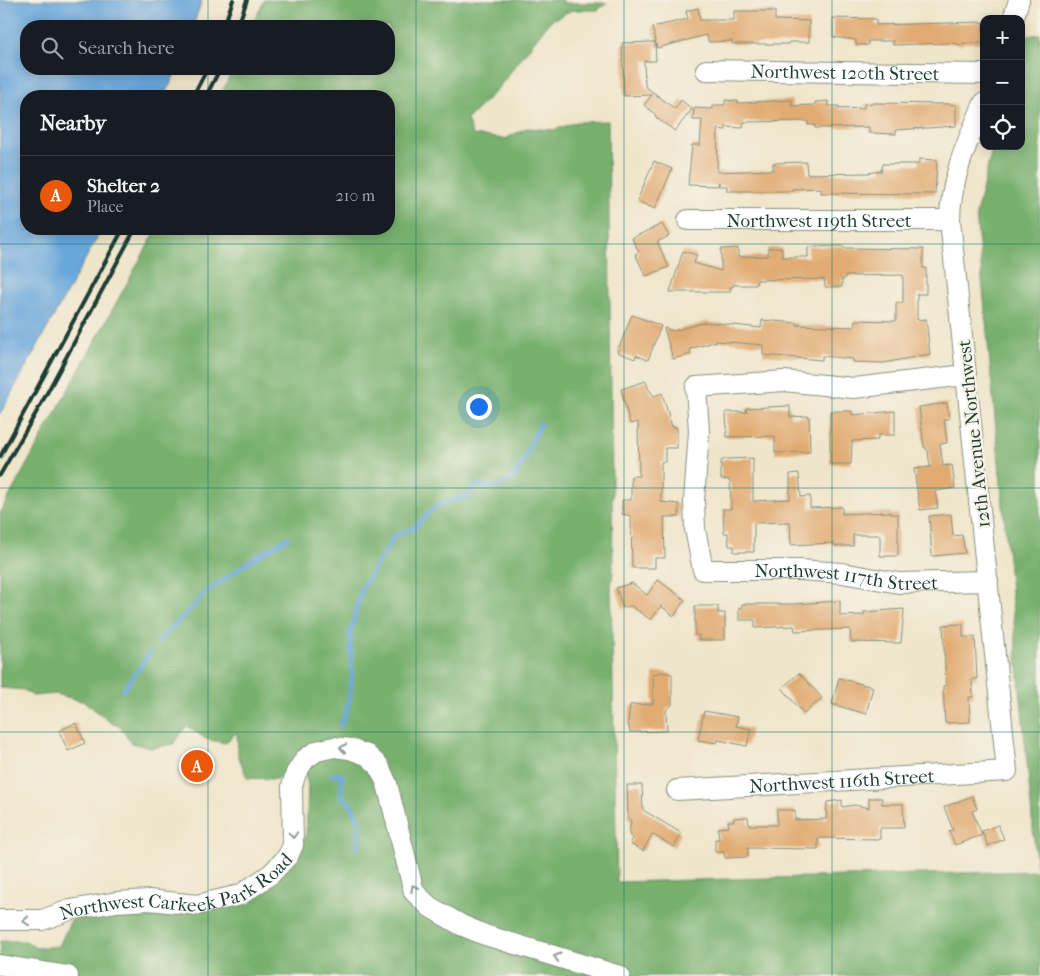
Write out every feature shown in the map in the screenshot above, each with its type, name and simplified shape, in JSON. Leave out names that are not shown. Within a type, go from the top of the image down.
[{"type":"street","points":[[1014,15],[1019,0]]},
{"type":"street","name":"Northwest 120th Street","points":[[706,70],[980,74]]},
{"type":"street","name":"12th Avenue Northwest","points":[[983,105],[958,168],[950,204],[950,220],[1007,771]]},
{"type":"street","name":"Northwest 119th Street","points":[[688,220],[950,220]]},
{"type":"street","name":"Northwest 117th Street","points":[[966,375],[854,388],[784,381],[696,386],[699,431],[694,501],[695,529],[703,570],[800,570],[842,573],[899,583],[988,581]]},
{"type":"street","name":"Northwest Carkeek Park Road","points":[[0,920],[42,920],[70,910],[117,902],[149,900],[197,905],[240,895],[271,874],[288,856],[294,845],[292,786],[296,773],[305,759],[317,750],[334,746],[367,755],[379,766],[387,784],[414,892],[430,907],[461,925],[485,935],[620,976]]},
{"type":"street","name":"Northwest 116th Street","points":[[677,790],[1007,771]]},
{"type":"street","points":[[0,965],[68,976]]},
{"type":"green space","points":[[264,0],[563,0],[563,3],[607,3],[598,10],[572,10],[550,21],[499,87],[467,120],[473,135],[505,139],[527,128],[554,130],[576,122],[608,121],[613,573],[611,587],[617,882],[1037,871],[976,214],[992,150],[1025,150],[1025,36],[1040,34],[1040,976],[0,976],[0,941],[26,941],[36,948],[59,946],[71,920],[120,911],[229,906],[272,886],[306,836],[308,785],[302,763],[276,779],[247,778],[238,755],[237,732],[225,743],[206,739],[187,726],[173,744],[151,748],[131,743],[119,726],[111,723],[85,702],[56,694],[33,696],[24,690],[0,688],[0,513],[154,235],[395,235],[395,90],[223,90],[230,75],[395,75],[395,20],[255,20]]},
{"type":"water","points":[[0,0],[202,0],[195,20],[20,20],[20,75],[174,75],[168,90],[20,90],[20,235],[99,235],[0,414]]},
{"type":"building","points":[[698,8],[700,20],[734,20],[734,11],[775,11],[775,20],[809,21],[809,42],[732,44],[732,41],[709,42],[706,35],[657,48],[652,27],[688,19],[686,11]]},
{"type":"building","points":[[833,18],[876,19],[876,25],[980,22],[980,43],[963,43],[963,45],[949,43],[893,45],[893,41],[868,41],[868,45],[856,45],[856,40],[833,37]]},
{"type":"building","points":[[655,42],[656,61],[644,61],[645,86],[675,109],[681,100],[692,109],[675,131],[655,117],[656,115],[644,105],[652,95],[624,96],[622,43]]},
{"type":"building","points":[[725,100],[738,101],[738,103],[792,100],[792,106],[815,105],[815,102],[828,101],[828,106],[839,106],[839,109],[864,108],[864,104],[874,103],[948,104],[956,105],[956,126],[896,130],[896,134],[869,133],[869,127],[815,128],[815,125],[808,125],[808,121],[744,122],[743,128],[726,127],[726,130],[718,129],[717,172],[773,170],[773,163],[806,162],[807,174],[868,173],[881,171],[883,164],[919,164],[919,159],[937,160],[935,194],[821,193],[821,188],[792,189],[792,191],[727,191],[727,186],[719,186],[719,182],[718,186],[688,185],[692,145],[700,145],[702,120],[693,120],[694,108],[713,109],[713,105],[725,105]]},
{"type":"building","points":[[654,161],[672,169],[655,209],[637,201]]},
{"type":"building","points":[[662,224],[669,236],[657,242],[669,267],[646,276],[635,254],[639,252],[632,238]]},
{"type":"building","points":[[844,246],[844,248],[923,249],[923,268],[926,268],[926,294],[917,294],[917,320],[926,319],[930,354],[884,363],[853,362],[853,359],[822,356],[822,360],[763,355],[763,345],[717,341],[690,349],[691,354],[673,359],[664,328],[673,331],[706,322],[761,328],[762,320],[797,323],[797,325],[854,327],[855,320],[896,321],[896,303],[903,303],[903,275],[845,276],[845,279],[842,279],[842,287],[825,287],[824,279],[757,280],[756,285],[733,285],[733,287],[730,287],[730,292],[670,292],[683,251],[697,255],[694,263],[721,271],[721,249],[738,248],[738,257],[768,256],[768,248],[782,248],[782,257],[808,257],[808,247]]},
{"type":"building","points":[[632,315],[661,326],[648,360],[636,355],[635,359],[617,352]]},
{"type":"building","points":[[646,381],[648,388],[654,396],[662,393],[672,427],[677,427],[677,448],[665,448],[665,462],[661,462],[661,502],[679,504],[679,517],[664,517],[665,558],[655,558],[655,568],[632,568],[631,516],[622,514],[622,500],[631,500],[631,476],[639,476],[638,422],[630,424],[621,389]]},
{"type":"building","points":[[947,403],[949,419],[944,419],[947,443],[940,444],[943,466],[952,465],[955,488],[935,491],[938,508],[920,510],[914,469],[930,467],[928,451],[924,447],[919,407]]},
{"type":"building","points":[[790,406],[790,417],[809,416],[810,452],[775,453],[775,436],[727,437],[726,412],[747,412],[746,408]]},
{"type":"building","points":[[830,411],[852,411],[852,415],[895,411],[895,435],[878,435],[878,440],[852,441],[851,464],[830,464]]},
{"type":"building","points":[[753,458],[753,501],[790,499],[790,474],[799,473],[801,497],[810,496],[810,508],[842,507],[842,514],[891,512],[891,514],[898,514],[898,556],[880,556],[880,535],[853,535],[853,546],[834,546],[834,543],[791,545],[790,522],[754,523],[754,552],[734,552],[734,546],[729,546],[728,533],[724,533],[723,509],[731,509],[730,480],[721,479],[721,461],[725,459]]},
{"type":"building","points":[[951,514],[953,536],[962,535],[965,553],[932,556],[929,516]]},
{"type":"building","points":[[658,580],[685,600],[674,616],[661,606],[651,620],[631,606],[623,608],[616,588],[632,583],[647,595]]},
{"type":"building","points":[[840,601],[840,616],[864,615],[864,612],[904,609],[901,643],[851,642],[850,629],[795,631],[794,626],[755,628],[755,620],[739,620],[739,608],[742,608],[742,604],[794,604]]},
{"type":"building","points":[[695,606],[718,606],[718,613],[725,613],[725,640],[699,640],[699,635],[695,635]]},
{"type":"building","points":[[963,624],[963,637],[975,637],[977,679],[972,679],[973,697],[969,697],[970,722],[945,723],[943,686],[946,686],[943,625]]},
{"type":"building","points":[[662,672],[672,674],[672,705],[666,710],[667,731],[630,732],[628,722],[630,705],[653,704],[653,674]]},
{"type":"building","points":[[799,673],[822,698],[804,714],[782,688]]},
{"type":"building","points":[[839,678],[873,687],[866,714],[832,704]]},
{"type":"building","points":[[704,711],[738,717],[736,726],[751,729],[747,746],[718,740],[717,743],[698,740]]},
{"type":"building","points":[[76,723],[85,743],[68,751],[59,731]]},
{"type":"building","points":[[198,756],[206,769],[196,776],[187,764]]},
{"type":"building","points":[[627,785],[642,785],[643,810],[681,833],[674,847],[652,834],[643,851],[630,844],[633,839],[629,834],[631,821],[628,819]]},
{"type":"building","points":[[972,796],[977,809],[972,811],[982,835],[955,845],[949,831],[953,830],[944,807]]},
{"type":"building","points":[[869,798],[882,798],[882,804],[903,804],[904,828],[880,828],[880,839],[818,838],[818,849],[748,848],[748,857],[725,858],[724,852],[715,852],[715,839],[719,839],[718,828],[729,827],[728,821],[734,821],[734,818],[748,817],[749,825],[777,825],[777,810],[795,810],[795,820],[826,819],[827,802],[842,800],[842,807],[855,805],[869,808]]},
{"type":"building","points":[[998,825],[1004,839],[988,846],[982,831]]},
{"type":"waterway","points":[[341,726],[349,701],[352,677],[350,634],[362,588],[395,535],[414,528],[437,505],[468,496],[475,485],[495,487],[506,483],[517,472],[540,424]]},
{"type":"waterway","points":[[158,642],[208,591],[251,560],[288,538]]},
{"type":"waterway","points":[[123,691],[150,652]]},
{"type":"waterway","points":[[332,775],[342,775],[341,796],[353,807],[356,813],[359,826],[358,849]]},
{"type":"railway","points":[[226,20],[233,0]]},
{"type":"railway","points":[[240,20],[247,0]]},
{"type":"railway","points":[[196,90],[204,75]]},
{"type":"railway","points":[[209,90],[217,75]]},
{"type":"railway","points":[[0,457],[120,235]]},
{"type":"railway","points":[[0,475],[40,406],[132,235]]},
{"type":"place","name":"Shelter 2","points":[[197,766]]}]
